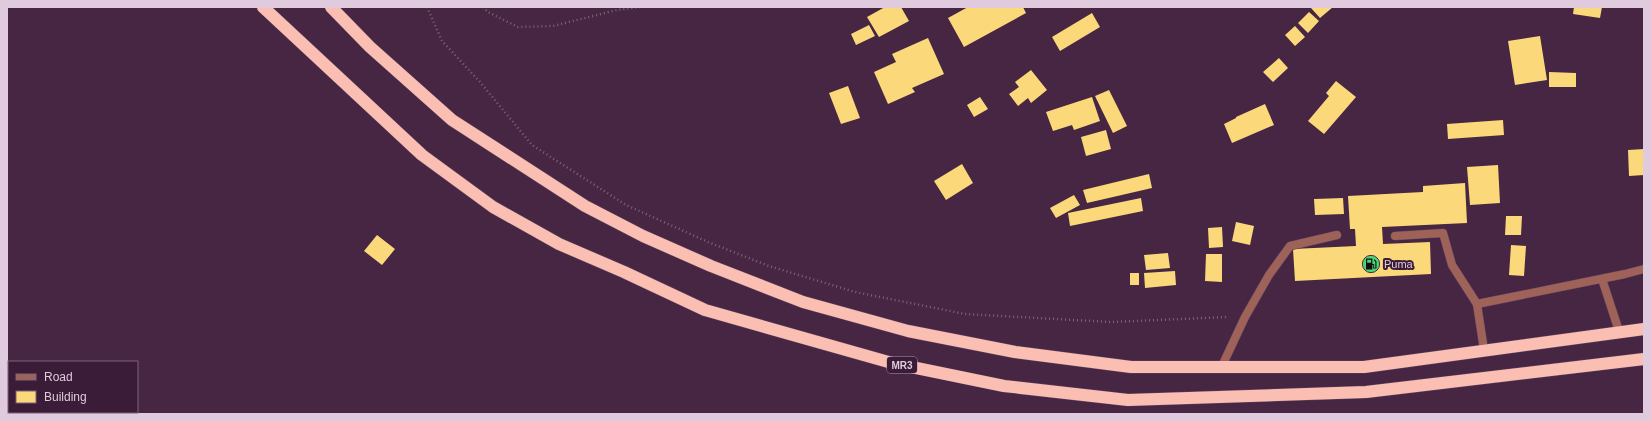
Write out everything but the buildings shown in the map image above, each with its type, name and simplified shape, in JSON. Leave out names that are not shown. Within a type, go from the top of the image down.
[{"type":"highway","name":"MR3","points":[[263,7],[422,155],[493,207],[559,244],[624,272],[705,310],[892,363],[1004,386],[1128,400],[1366,392],[1644,359]]},
{"type":"highway","points":[[331,7],[370,47],[452,120],[585,206],[643,236],[711,266],[803,302],[908,331],[1015,352],[1131,367],[1364,367],[1644,328]]},
{"type":"highway","points":[[1617,361],[1644,363]]},
{"type":"street","points":[[1395,236],[1443,233],[1452,265],[1477,304],[1484,350]]},
{"type":"street","points":[[1222,366],[1245,317],[1269,275],[1290,246],[1337,235]]},
{"type":"street","points":[[1477,304],[1602,279],[1644,268]]},
{"type":"street","points":[[1602,279],[1619,331]]},
{"type":"path","points":[[427,7],[442,40],[480,82],[532,145],[626,205],[708,242],[769,266],[855,292],[965,314],[1111,322],[1245,317]]},
{"type":"path","points":[[483,7],[488,12],[518,27],[553,26],[617,10],[642,7]]},
{"type":"place","name":"Puma","points":[[1371,264]]}]
